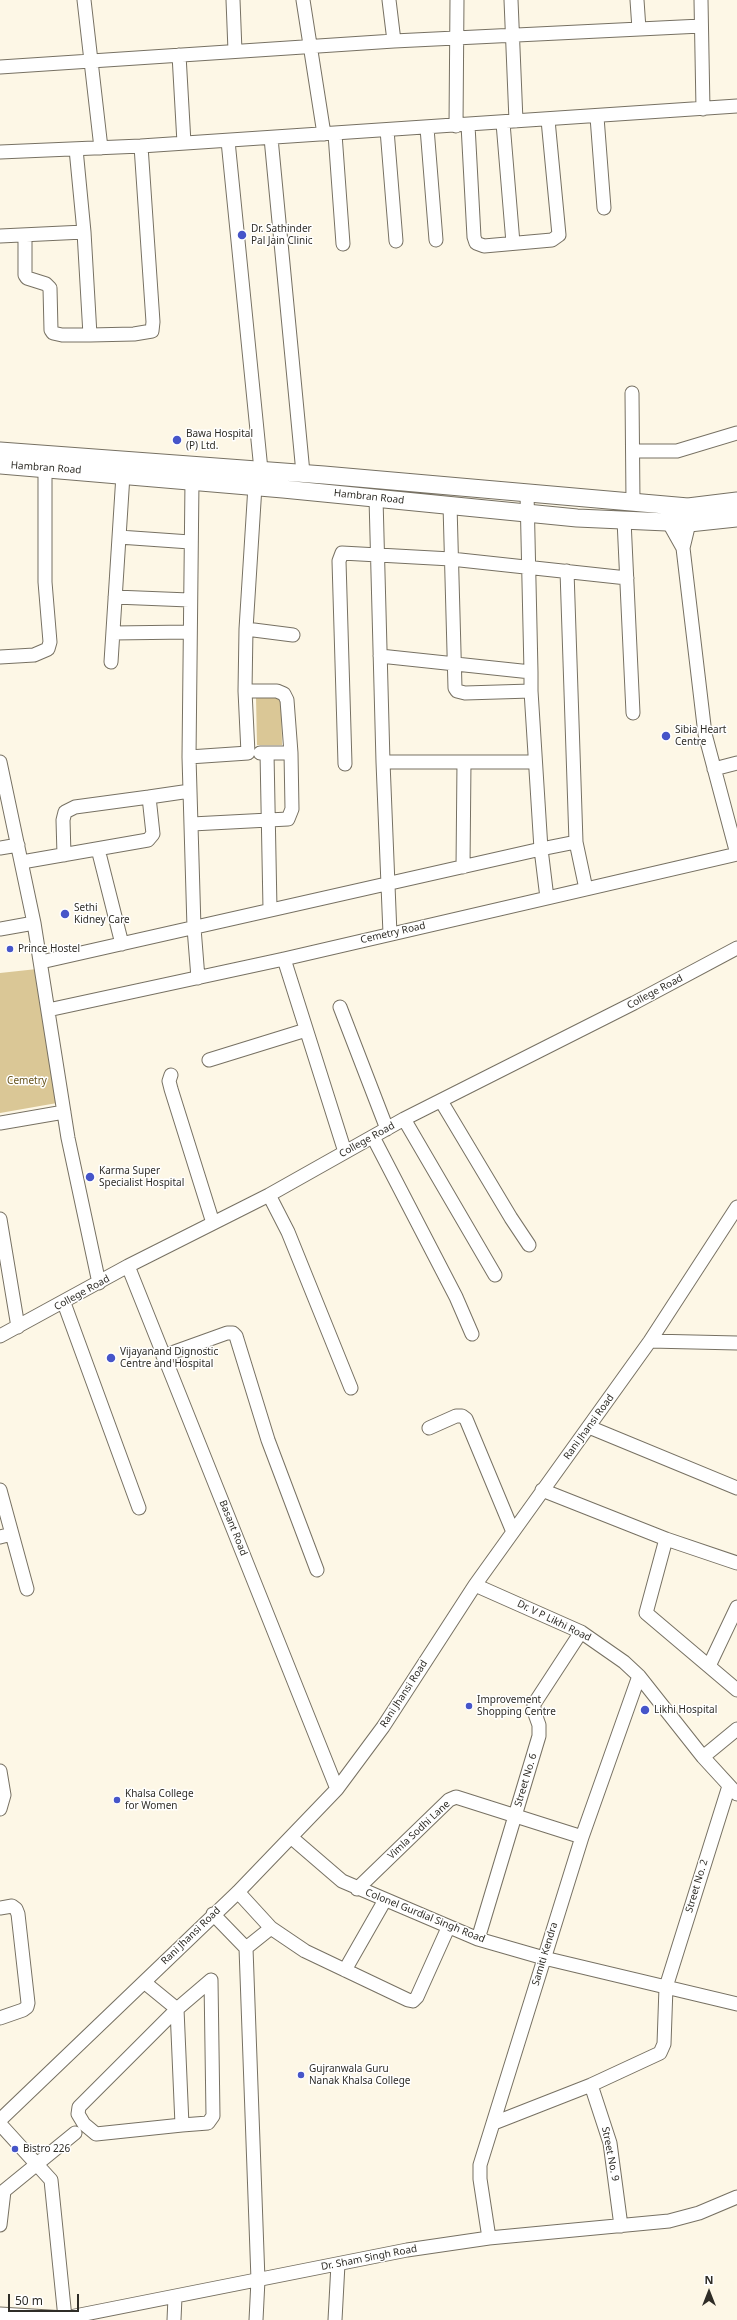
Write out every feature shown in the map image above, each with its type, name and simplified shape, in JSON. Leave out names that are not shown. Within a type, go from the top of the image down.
[{"type":"main road","name":"Hambran Road","points":[[0,450],[303,473],[668,505],[688,515],[737,518]]},
{"type":"main road","name":"Hambran Road","points":[[0,465],[254,486],[526,513],[624,520],[669,522],[737,501]]},
{"type":"street","points":[[84,0],[101,148]]},
{"type":"street","points":[[233,0],[235,51]]},
{"type":"street","points":[[303,0],[310,46],[330,134],[343,244]]},
{"type":"street","points":[[389,0],[394,41]]},
{"type":"street","points":[[457,0],[456,38],[462,125],[475,241],[484,246],[552,240],[559,235],[548,120]]},
{"type":"street","points":[[511,0],[516,121]]},
{"type":"street","points":[[637,0],[639,29]]},
{"type":"street","points":[[702,0],[701,26],[703,109]]},
{"type":"street","points":[[0,67],[394,41],[701,26]]},
{"type":"street","points":[[179,55],[184,144]]},
{"type":"street","points":[[0,152],[184,144],[516,121],[597,117],[737,106]]},
{"type":"street","points":[[597,117],[604,208]]},
{"type":"street","points":[[502,123],[513,243]]},
{"type":"street","points":[[427,128],[436,240]]},
{"type":"street","points":[[387,130],[396,241]]},
{"type":"street","points":[[271,138],[303,473]]},
{"type":"street","points":[[228,141],[261,470]]},
{"type":"street","points":[[25,235],[25,275],[27,278],[46,284],[50,288],[51,330],[53,333],[62,335],[143,334],[152,331],[141,146]]},
{"type":"street","points":[[76,149],[84,232],[90,335]]},
{"type":"street","points":[[0,236],[84,232]]},
{"type":"street","points":[[632,393],[634,502]]},
{"type":"street","points":[[634,451],[677,451],[737,433]]},
{"type":"street","points":[[0,657],[34,655],[48,649],[50,642],[45,582],[45,468]]},
{"type":"street","points":[[111,662],[123,475]]},
{"type":"street","points":[[192,481],[189,600],[189,757],[194,928],[198,978]]},
{"type":"street","points":[[248,753],[245,691],[246,629],[254,486]]},
{"type":"street","points":[[527,493],[527,567],[531,691],[541,850],[547,898]]},
{"type":"street","points":[[376,498],[382,762],[390,934]]},
{"type":"street","points":[[450,505],[455,688],[460,692],[531,691]]},
{"type":"street","points":[[668,505],[669,522],[683,548]]},
{"type":"street","points":[[688,515],[683,548],[705,734],[737,854]]},
{"type":"street","points":[[624,520],[633,713]]},
{"type":"street","points":[[119,537],[190,542]]},
{"type":"street","points":[[345,764],[339,556],[344,552],[452,559],[627,578]]},
{"type":"street","points":[[567,571],[576,842],[586,889]]},
{"type":"street","points":[[115,597],[189,600]]},
{"type":"street","points":[[246,629],[293,635]]},
{"type":"street","points":[[113,633],[189,632]]},
{"type":"street","points":[[380,656],[531,672]]},
{"type":"street","points":[[192,824],[283,820],[290,816],[292,801],[287,700],[284,694],[276,691],[245,691]]},
{"type":"street","points":[[189,757],[248,753],[290,753]]},
{"type":"street","points":[[267,753],[267,821],[270,909]]},
{"type":"street","points":[[382,762],[536,762]]},
{"type":"street","points":[[463,867],[464,762]]},
{"type":"street","points":[[714,769],[737,763]]},
{"type":"street","points":[[1,770],[34,923],[64,1112],[99,1283]]},
{"type":"street","points":[[64,855],[63,820],[66,812],[75,807],[190,791]]},
{"type":"street","points":[[22,862],[144,841],[151,837],[148,797]]},
{"type":"street","points":[[41,962],[194,928],[270,909],[576,842]]},
{"type":"street","points":[[0,848],[18,845]]},
{"type":"street","points":[[98,850],[122,944]]},
{"type":"street","name":"Cemetry Road","points":[[48,1010],[198,978],[737,854]]},
{"type":"street","points":[[0,929],[34,923]]},
{"type":"street","name":"College Road","points":[[0,1336],[64,1303],[128,1266],[269,1195],[404,1119],[634,1003],[737,948]]},
{"type":"street","points":[[284,958],[345,1152]]},
{"type":"street","points":[[340,1007],[387,1129]]},
{"type":"street","points":[[208,1060],[306,1030]]},
{"type":"street","points":[[171,1074],[169,1081],[170,1089],[213,1223]]},
{"type":"street","points":[[441,1101],[511,1218],[529,1245]]},
{"type":"street","points":[[0,1122],[64,1112]]},
{"type":"street","points":[[404,1119],[495,1275]]},
{"type":"street","points":[[373,1137],[456,1297],[472,1334]]},
{"type":"street","points":[[269,1195],[288,1232],[351,1388]]},
{"type":"street","name":"Rani Jhansi Road","points":[[0,2120],[213,1914],[238,1892],[338,1790],[383,1726],[476,1585],[542,1490],[589,1428],[650,1341],[735,1215]]},
{"type":"street","points":[[0,1219],[18,1327]]},
{"type":"street","name":"Basant Road","points":[[128,1266],[280,1641],[338,1790]]},
{"type":"street","points":[[64,1303],[139,1508]]},
{"type":"street","points":[[164,1356],[227,1332],[233,1333],[236,1336],[268,1440],[317,1570]]},
{"type":"street","points":[[650,1341],[737,1342]]},
{"type":"street","points":[[428,1428],[456,1416],[462,1416],[466,1419],[513,1532]]},
{"type":"street","points":[[589,1428],[737,1488]]},
{"type":"street","points":[[0,1490],[6,1535],[26,1589]]},
{"type":"street","points":[[542,1490],[666,1539],[737,1563]]},
{"type":"street","points":[[666,1539],[646,1613],[737,1689]]},
{"type":"street","name":"Dr. V P Likhi Road","points":[[476,1585],[582,1632],[606,1648],[639,1676],[703,1757],[733,1790]]},
{"type":"street","points":[[709,1666],[737,1607]]},
{"type":"street","name":"Street No. 6","points":[[478,1939],[539,1736],[539,1725],[534,1711],[534,1704],[582,1632]]},
{"type":"street","name":"Samiti Kendra","points":[[488,2238],[479,2173],[582,1837],[639,1676]]},
{"type":"street","points":[[703,1757],[737,1729]]},
{"type":"street","points":[[0,1770],[4,1795],[0,1809]]},
{"type":"street","name":"Street No. 2","points":[[494,2123],[591,2085],[660,2053],[664,2044],[666,1987],[733,1790]]},
{"type":"street","name":"Vimla Sodhi Lane","points":[[357,1889],[452,1798],[460,1797],[582,1837]]},
{"type":"street","name":"Colonel Gurdial Singh Road","points":[[292,1838],[330,1873],[357,1889],[448,1928],[478,1939],[544,1958],[737,2004]]},
{"type":"street","points":[[238,1892],[271,1928],[305,1950],[413,2001],[417,1997],[448,1928]]},
{"type":"street","points":[[345,1970],[385,1900]]},
{"type":"street","points":[[0,1908],[12,1906],[16,1909],[28,2003],[27,2007],[23,2010],[0,2018]]},
{"type":"street","points":[[213,1914],[246,1948],[258,2280],[256,2320]]},
{"type":"street","points":[[246,1948],[271,1928]]},
{"type":"street","points":[[211,1980],[213,2116],[208,2123],[96,2134],[84,2124],[78,2110],[177,2009],[211,1980]]},
{"type":"street","points":[[144,1982],[177,2009],[182,2125]]},
{"type":"street","name":"Street No. 9","points":[[591,2085],[610,2143],[621,2226]]},
{"type":"street","points":[[0,2124],[49,2177],[52,2185],[58,2319]]},
{"type":"street","points":[[0,2225],[4,2191],[75,2133]]},
{"type":"street","name":"Dr. Sham Singh Road","points":[[0,2314],[58,2319],[338,2264],[488,2238],[647,2224],[684,2218],[737,2197]]},
{"type":"street","points":[[335,2320],[338,2264]]},
{"type":"street","points":[[174,2320],[175,2296]]},
{"type":"green space","points":[[281,696],[282,745],[257,745],[256,697]]},
{"type":"green space","name":"Cemetry","points":[[37,969],[57,1103],[0,1113],[0,973]]},
{"type":"place","name":"Dr. Sathinder Pal Jain Clinic","points":[[242,235]]},
{"type":"place","name":"Bawa Hospital (P) Ltd.","points":[[177,440]]},
{"type":"place","name":"Sibia Heart Centre","points":[[666,736]]},
{"type":"place","name":"Sethi Kidney Care","points":[[65,914]]},
{"type":"place","name":"Prince Hostel","points":[[10,949]]},
{"type":"place","name":"Karma Super Specialist Hospital","points":[[90,1177]]},
{"type":"place","name":"Vijayanand Dignostic Centre and Hospital","points":[[111,1358]]},
{"type":"place","name":"Improvement Shopping Centre","points":[[469,1706]]},
{"type":"place","name":"Likhi Hospital","points":[[645,1710]]},
{"type":"place","name":"Khalsa College for Women","points":[[117,1800]]},
{"type":"place","name":"Gujranwala Guru Nanak Khalsa College","points":[[301,2075]]},
{"type":"place","name":"Bistro 226","points":[[15,2149]]}]
